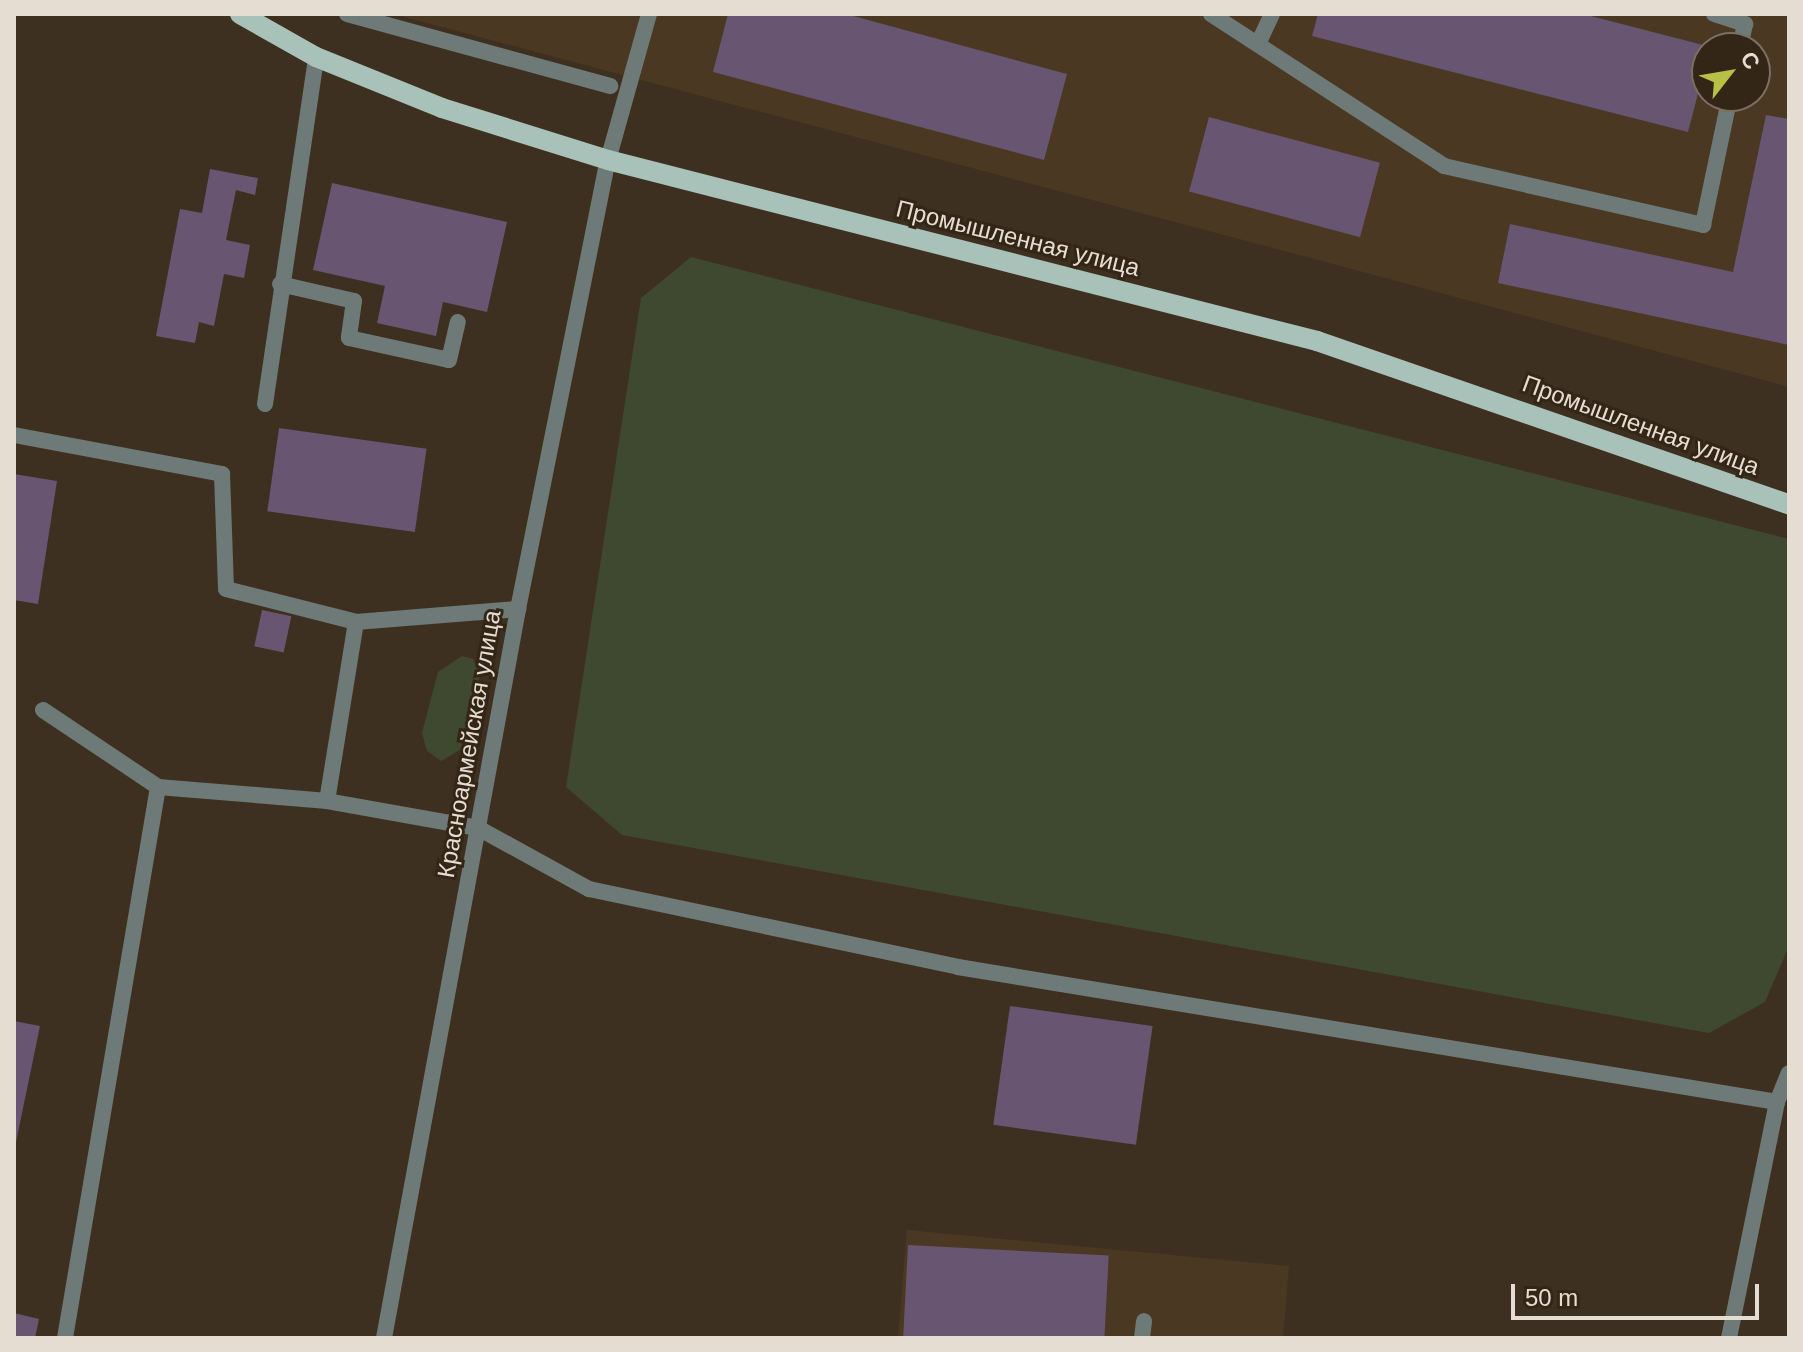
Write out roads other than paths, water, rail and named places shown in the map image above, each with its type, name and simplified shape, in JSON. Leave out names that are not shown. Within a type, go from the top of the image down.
[{"type":"main road","name":"Промышленная улица","points":[[240,14],[316,57],[442,108],[608,160],[1317,341],[1482,394],[1724,486],[1789,504]]},
{"type":"street","points":[[347,14],[610,86]]},
{"type":"street","name":"Красноармейская улица","points":[[384,1338],[518,609],[608,160],[649,14]]},
{"type":"street","points":[[1211,14],[1444,166],[1703,225],[1727,112]]},
{"type":"street","points":[[1258,44],[1272,14]]},
{"type":"street","points":[[1714,14],[1745,24],[1743,32]]},
{"type":"street","points":[[265,404],[280,284],[316,57]]},
{"type":"street","points":[[280,284],[354,301],[349,338],[449,360],[458,322]]},
{"type":"street","points":[[14,435],[222,474],[226,589],[356,622],[518,609]]},
{"type":"street","points":[[327,801],[356,622]]},
{"type":"street","points":[[43,710],[158,787],[327,801],[478,828],[589,889],[927,961],[1777,1102]]},
{"type":"street","points":[[65,1338],[158,787]]},
{"type":"street","points":[[1729,1338],[1777,1102],[1789,1073]]}]
